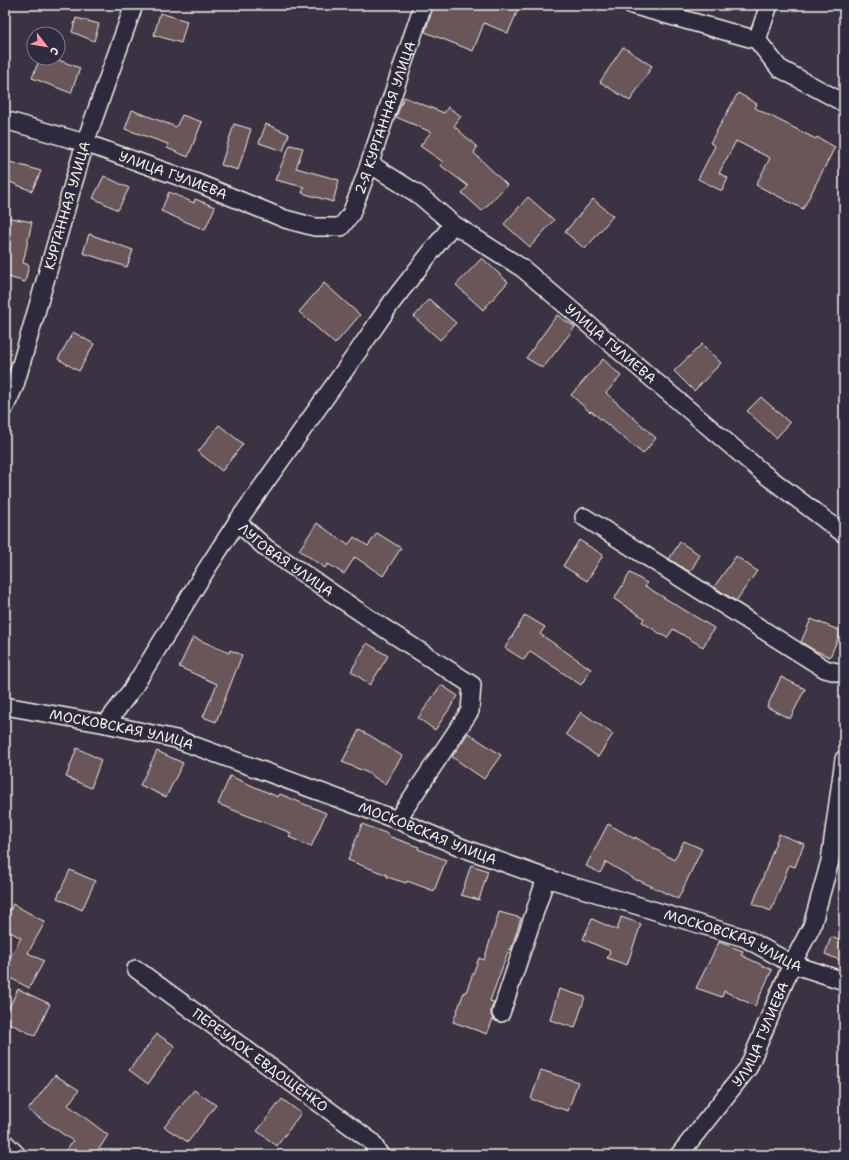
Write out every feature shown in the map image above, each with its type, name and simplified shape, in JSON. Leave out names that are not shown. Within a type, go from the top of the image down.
[{"type":"street","name":"КУРГАННАЯ УЛИЦА","points":[[5,407],[15,385],[85,143],[134,5]]},
{"type":"street","name":"2-Я КУРГАННАЯ УЛИЦА","points":[[341,227],[351,214],[370,164],[423,5]]},
{"type":"street","points":[[632,5],[757,40],[779,68],[844,103]]},
{"type":"street","points":[[757,40],[769,5]]},
{"type":"street","name":"УЛИЦА ГУЛИЕВА","points":[[5,120],[85,143],[200,184],[285,219],[315,227],[341,227]]},
{"type":"street","name":"УЛИЦА ГУЛИЕВА","points":[[370,164],[419,195],[453,224],[522,268],[763,473],[844,534]]},
{"type":"street","name":"ЛУГОВАЯ УЛИЦА","points":[[397,820],[470,711],[472,685],[376,623],[266,548],[238,522],[360,350],[392,302],[453,224]]},
{"type":"street","points":[[584,518],[824,668],[844,674]]},
{"type":"street","points":[[106,724],[133,688],[238,522]]},
{"type":"street","name":"МОСКОВСКАЯ УЛИЦА","points":[[5,706],[106,724],[176,740],[397,820],[462,848],[546,878],[745,938],[792,964],[844,980]]},
{"type":"street","name":"УЛИЦА ГУЛИЕВА","points":[[678,1155],[748,1068],[792,964],[812,926],[830,861],[844,758]]},
{"type":"street","points":[[501,1013],[546,878]]},
{"type":"street","name":"ПЕРЕУЛОК ЕВДОЩЕНКО","points":[[136,969],[371,1141],[380,1155]]},
{"type":"street","points":[[5,1143],[16,1155]]},
{"type":"building","points":[[434,5],[520,5],[508,33],[484,23],[473,51],[425,32]]},
{"type":"building","points":[[160,13],[187,21],[181,43],[154,35]]},
{"type":"building","points":[[76,18],[99,24],[94,41],[72,32]]},
{"type":"building","points":[[623,47],[652,66],[630,101],[600,82]]},
{"type":"building","points":[[66,63],[80,68],[71,93],[32,78],[37,66],[66,66]]},
{"type":"building","points":[[738,93],[757,104],[755,108],[835,147],[803,209],[756,185],[770,158],[736,141],[719,173],[728,178],[722,191],[698,179],[715,146],[710,143]]},
{"type":"building","points":[[404,97],[444,113],[448,107],[461,116],[454,126],[477,147],[474,153],[507,185],[482,211],[462,193],[468,186],[440,165],[443,162],[420,146],[431,132],[396,117]]},
{"type":"building","points":[[132,110],[176,127],[182,115],[202,122],[188,157],[167,148],[168,144],[125,129]]},
{"type":"building","points":[[234,124],[251,129],[238,170],[221,165]]},
{"type":"building","points":[[266,124],[289,134],[283,151],[259,143]]},
{"type":"building","points":[[290,145],[303,148],[296,168],[339,180],[333,202],[302,193],[304,187],[275,180]]},
{"type":"building","points":[[10,162],[41,171],[32,191],[5,180],[5,175]]},
{"type":"building","points":[[104,176],[129,188],[118,210],[93,198]]},
{"type":"building","points":[[169,192],[194,203],[195,199],[215,207],[205,230],[161,211]]},
{"type":"building","points":[[528,197],[554,220],[530,247],[504,224]]},
{"type":"building","points":[[593,199],[613,216],[585,249],[565,232]]},
{"type":"building","points":[[5,217],[32,222],[23,263],[29,265],[25,282],[5,276]]},
{"type":"building","points":[[89,234],[133,250],[127,267],[83,253]]},
{"type":"building","points":[[482,258],[508,282],[483,310],[456,285]]},
{"type":"building","points":[[324,283],[360,315],[335,344],[299,312]]},
{"type":"building","points":[[429,299],[456,323],[440,340],[414,317]]},
{"type":"building","points":[[557,315],[575,327],[543,368],[526,358]]},
{"type":"building","points":[[73,332],[94,344],[79,371],[58,359]]},
{"type":"building","points":[[702,344],[721,363],[694,391],[674,371]]},
{"type":"building","points":[[603,359],[621,376],[606,393],[656,438],[643,454],[571,395]]},
{"type":"building","points":[[761,397],[790,423],[776,438],[747,411]]},
{"type":"building","points":[[219,425],[243,444],[222,471],[198,452]]},
{"type":"building","points":[[317,523],[348,545],[354,537],[368,546],[377,533],[401,548],[383,576],[355,557],[344,574],[328,564],[325,568],[299,550]]},
{"type":"building","points":[[579,540],[603,555],[587,581],[563,566]]},
{"type":"building","points":[[680,542],[700,555],[690,572],[669,559]]},
{"type":"building","points":[[736,556],[757,571],[736,601],[714,587]]},
{"type":"building","points":[[630,573],[647,583],[645,586],[714,628],[703,647],[673,629],[667,638],[642,622],[644,618],[614,599]]},
{"type":"building","points":[[525,615],[545,627],[540,634],[591,669],[581,685],[530,651],[524,660],[505,648]]},
{"type":"building","points":[[811,619],[841,631],[830,657],[801,642]]},
{"type":"building","points":[[193,637],[229,653],[230,650],[242,655],[216,722],[203,717],[217,684],[179,667]]},
{"type":"building","points":[[367,643],[388,656],[370,685],[351,671]]},
{"type":"building","points":[[781,677],[805,689],[790,719],[767,707]]},
{"type":"building","points":[[441,685],[458,696],[435,730],[418,718]]},
{"type":"building","points":[[581,712],[613,734],[598,757],[566,734]]},
{"type":"building","points":[[359,730],[402,756],[385,784],[366,772],[342,762]]},
{"type":"building","points":[[468,733],[501,755],[484,779],[452,757]]},
{"type":"building","points":[[77,748],[101,760],[91,788],[66,777]]},
{"type":"building","points":[[157,751],[183,763],[166,797],[140,785]]},
{"type":"building","points":[[230,776],[278,797],[280,794],[326,813],[311,847],[289,837],[291,833],[218,804]]},
{"type":"building","points":[[362,824],[388,834],[388,836],[419,847],[418,849],[446,860],[434,891],[407,881],[406,883],[387,877],[387,875],[348,860]]},
{"type":"building","points":[[608,824],[635,839],[635,837],[674,860],[684,841],[702,849],[678,899],[638,881],[606,862],[600,873],[586,866]]},
{"type":"building","points":[[779,834],[804,844],[795,867],[789,865],[771,911],[753,904]]},
{"type":"building","points":[[471,865],[488,871],[479,900],[461,895]]},
{"type":"building","points":[[70,870],[95,881],[82,910],[57,898]]},
{"type":"building","points":[[13,904],[45,922],[28,953],[44,961],[29,988],[5,975],[5,966],[21,938],[5,929],[5,920]]},
{"type":"building","points":[[499,912],[521,918],[511,950],[509,949],[490,1001],[494,1002],[491,1010],[493,1019],[487,1034],[453,1022],[479,958],[484,960]]},
{"type":"building","points":[[621,917],[641,924],[627,965],[607,958],[610,951],[583,939],[592,919],[617,930]]},
{"type":"building","points":[[831,937],[844,942],[844,962],[825,954]]},
{"type":"building","points":[[719,942],[743,951],[741,955],[772,970],[755,1006],[724,991],[722,997],[696,988]]},
{"type":"building","points":[[18,989],[50,1004],[35,1036],[5,1021],[5,1016]]},
{"type":"building","points":[[559,989],[585,997],[575,1028],[550,1020]]},
{"type":"building","points":[[157,1034],[175,1046],[148,1084],[129,1070]]},
{"type":"building","points":[[541,1070],[578,1082],[568,1111],[531,1099]]},
{"type":"building","points":[[55,1075],[79,1090],[68,1105],[108,1135],[95,1155],[62,1155],[73,1141],[28,1110]]},
{"type":"building","points":[[194,1090],[216,1105],[188,1142],[164,1127]]},
{"type":"building","points":[[282,1099],[301,1113],[277,1146],[257,1131]]}]
